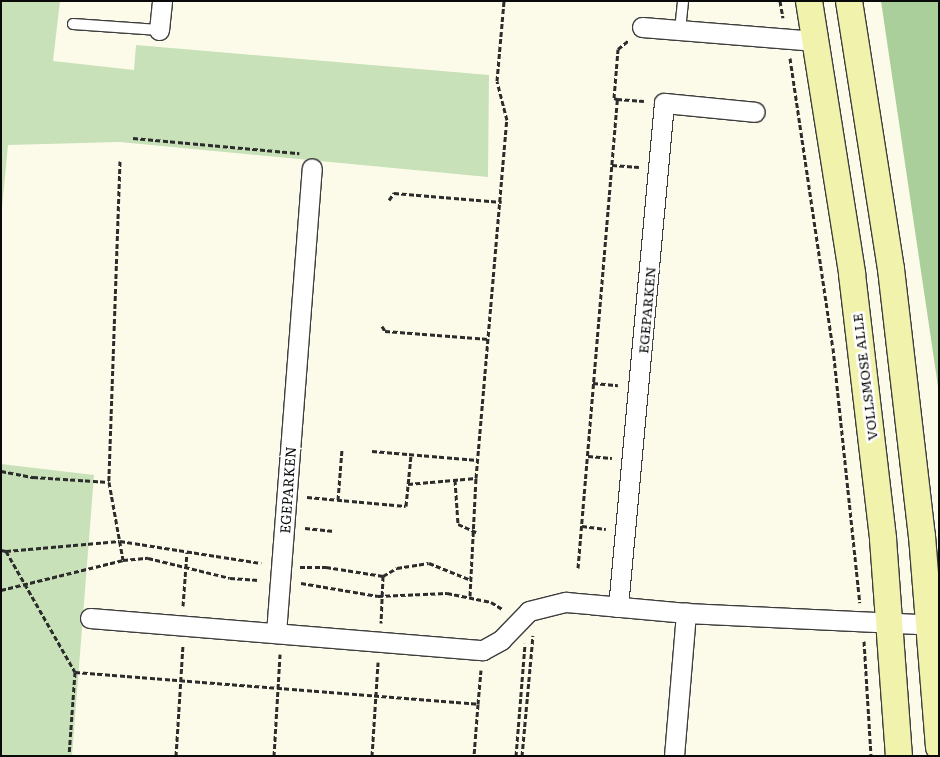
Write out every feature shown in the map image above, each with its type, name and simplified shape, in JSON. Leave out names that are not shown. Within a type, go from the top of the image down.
[{"type":"street","points":[[159,30],[162,1]]},
{"type":"street","name":"VOLLSMOSE ALLE","points":[[809,1],[852,274],[883,539],[899,756]]},
{"type":"street","points":[[849,1],[892,269],[934,625],[939,747]]},
{"type":"street","points":[[642,28],[815,41]]},
{"type":"street","points":[[664,104],[755,112]]},
{"type":"street","name":"EGEPARKEN","points":[[618,607],[664,104]]},
{"type":"street","name":"EGEPARKEN","points":[[278,642],[284,526],[312,168]]},
{"type":"street","points":[[90,618],[183,635],[278,642],[483,650],[501,640],[519,620],[542,606],[566,602],[686,613],[934,625]]},
{"type":"street","points":[[674,756],[686,613]]},
{"type":"lane","points":[[680,30],[683,1]]},
{"type":"lane","points":[[73,24],[159,30]]},
{"type":"path","points":[[470,596],[476,532],[476,478],[502,202],[507,120],[497,81],[504,1]]},
{"type":"path","points":[[780,1],[833,348],[862,622],[871,756]]},
{"type":"path","points":[[578,568],[612,166],[617,99],[614,98],[618,49]]},
{"type":"path","points":[[617,99],[664,104]]},
{"type":"path","points":[[133,138],[304,153],[304,165],[312,168]]},
{"type":"path","points":[[120,161],[110,482],[123,560]]},
{"type":"path","points":[[612,166],[658,169]]},
{"type":"path","points":[[389,200],[394,193],[502,202]]},
{"type":"path","points":[[382,326],[385,331],[489,339]]},
{"type":"path","points":[[338,500],[342,449]]},
{"type":"path","points":[[372,452],[478,460]]},
{"type":"path","points":[[287,495],[406,506],[411,455]]},
{"type":"path","points":[[1,471],[33,477],[110,482]]},
{"type":"path","points":[[408,484],[476,478]]},
{"type":"path","points":[[455,480],[458,524],[476,532]]},
{"type":"path","points":[[284,526],[334,531]]},
{"type":"path","points":[[69,756],[75,672],[4,551],[120,541]]},
{"type":"path","points":[[176,756],[187,552]]},
{"type":"path","points":[[1,590],[123,560],[148,558],[230,578],[329,586],[378,596],[447,593],[470,596],[492,602],[530,625],[534,632],[522,756]]},
{"type":"path","points":[[383,576],[397,568],[429,563],[472,580]]},
{"type":"path","points":[[516,756],[526,635],[519,620]]},
{"type":"path","points":[[274,756],[279,688],[278,642]]},
{"type":"path","points":[[372,756],[379,660]]},
{"type":"path","points":[[474,756],[481,669]]},
{"type":"path","points":[[75,672],[478,704]]},
{"type":"green space","points":[[1,1],[60,1],[53,61],[134,70],[136,45],[489,75],[488,177],[120,142],[8,145],[1,218]]},
{"type":"green space","points":[[881,1],[939,1],[939,393]]},
{"type":"green space","points":[[1,464],[94,475],[72,756],[1,756]]}]
